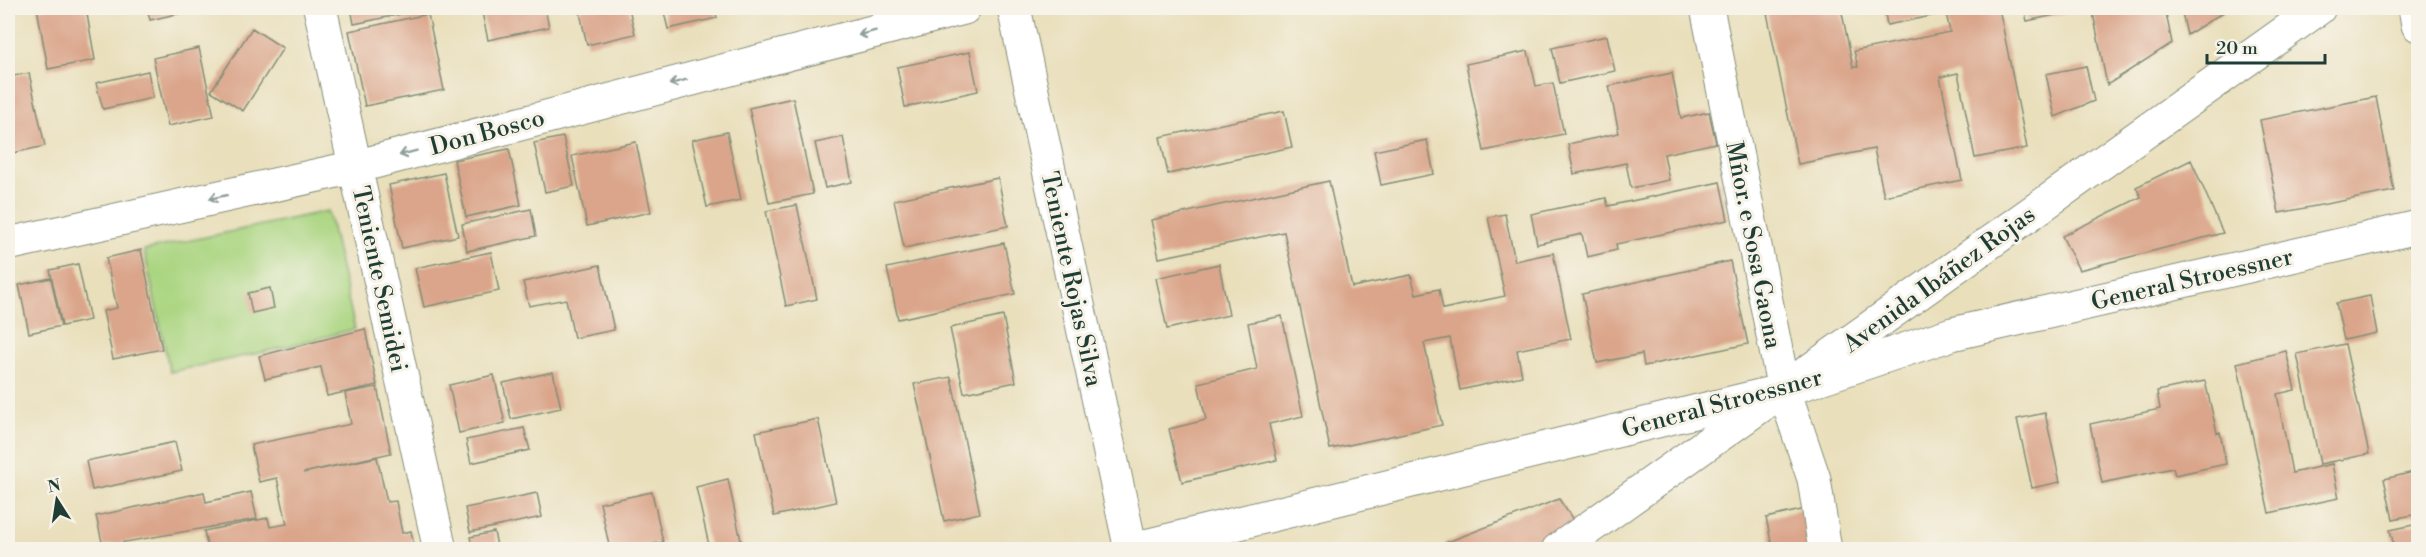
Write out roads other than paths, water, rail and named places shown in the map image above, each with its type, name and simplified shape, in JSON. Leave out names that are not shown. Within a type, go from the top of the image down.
[{"type":"main road","name":"Teniente Semidei","points":[[320,8],[440,549]]},
{"type":"main road","name":"Don Bosco","points":[[8,244],[356,166],[964,8]]},
{"type":"main road","name":"Teniente Rojas Silva","points":[[1014,8],[1130,549]]},
{"type":"main road","name":"Mñor. e Sosa Gaona","points":[[1707,8],[1784,390],[1814,479],[1825,549]]},
{"type":"main road","name":"Avenida Ibáñez Rojas","points":[[1558,549],[2319,8]]},
{"type":"main road","points":[[2415,8],[2418,25]]},
{"type":"main road","name":"General Stroessner","points":[[1130,549],[1784,390],[1952,334],[2418,227]]}]
